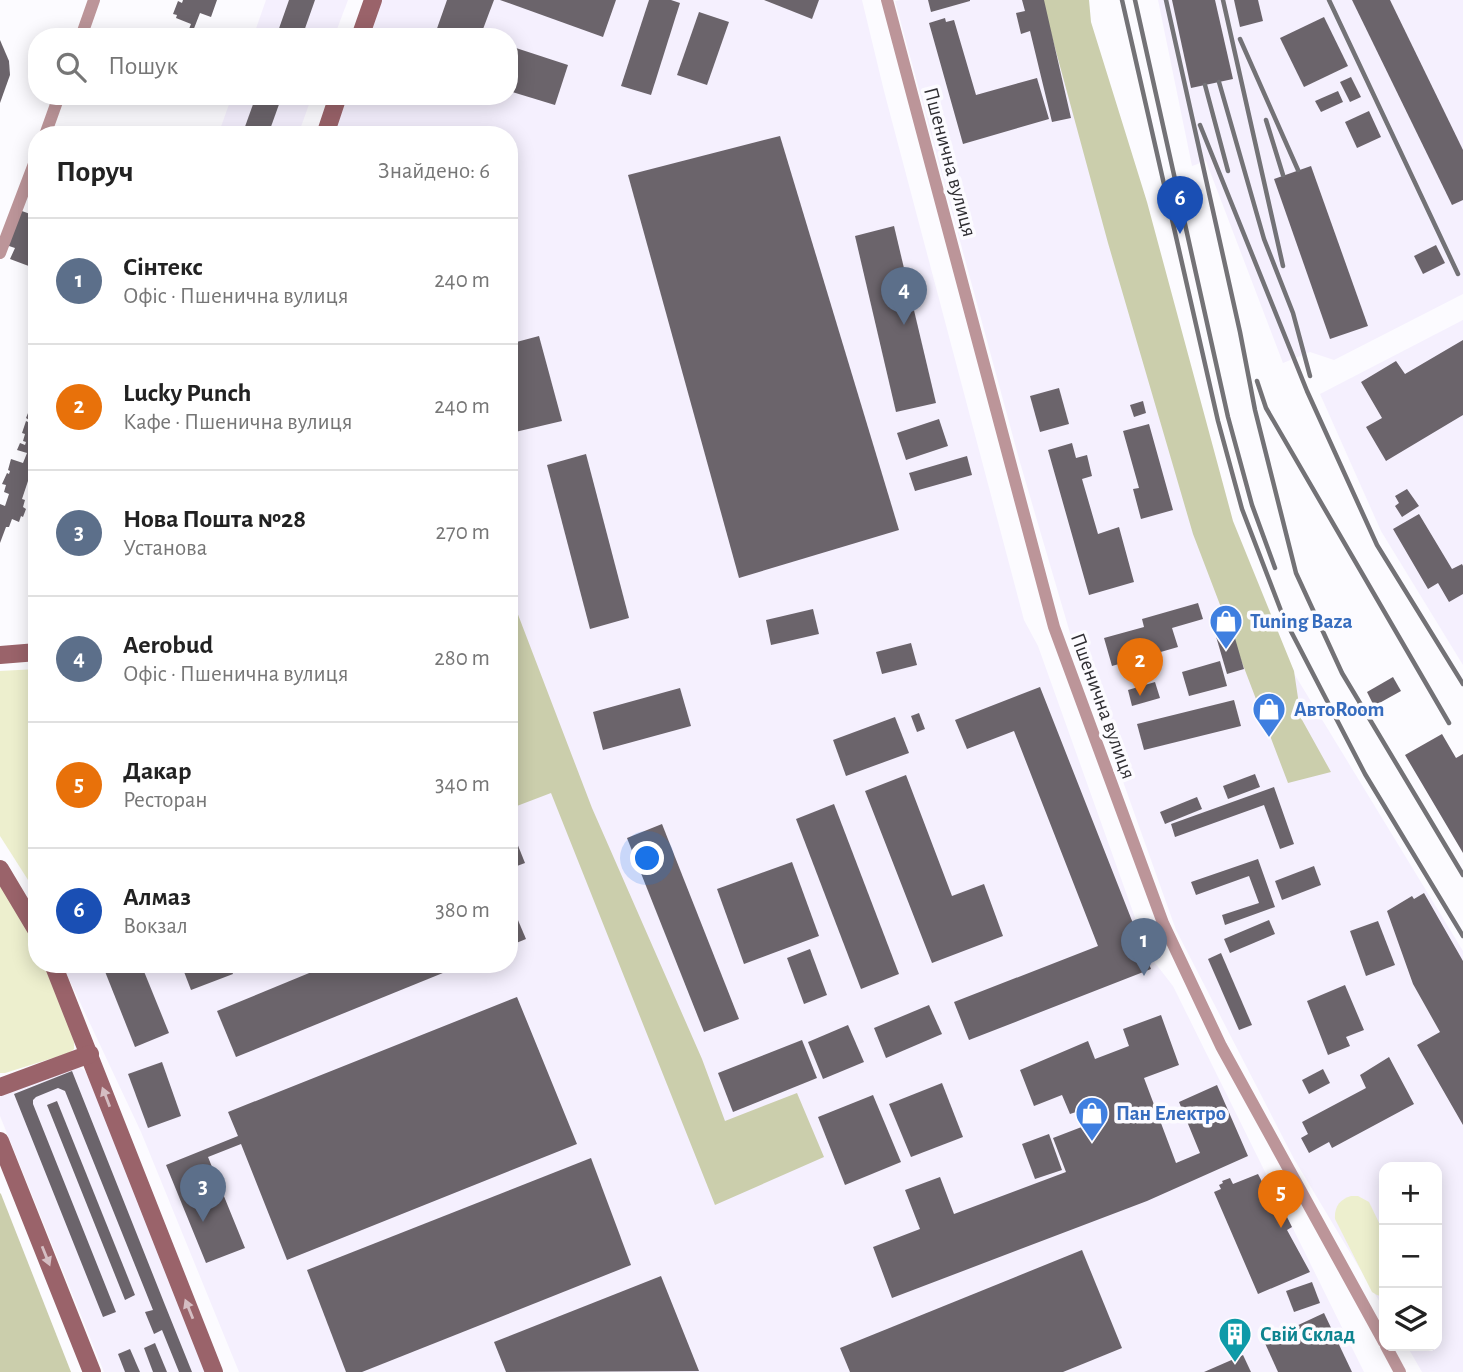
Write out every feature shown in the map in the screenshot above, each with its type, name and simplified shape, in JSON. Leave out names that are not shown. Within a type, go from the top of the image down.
[{"type":"main road","points":[[363,28],[373,0]]},
{"type":"main road","points":[[328,126],[335,105]]},
{"type":"main road","points":[[0,655],[28,653]]},
{"type":"main road","points":[[0,869],[28,916]]},
{"type":"main road","points":[[57,973],[214,1372]]},
{"type":"main road","points":[[0,1087],[90,1054]]},
{"type":"main road","points":[[0,1141],[92,1372]]},
{"type":"main road","points":[[0,1177],[20,1193]]},
{"type":"street","points":[[84,28],[94,0]]},
{"type":"street","name":"Пшенична вулиця","points":[[887,0],[1054,627],[1158,910],[1221,1045],[1379,1333]]},
{"type":"street","points":[[48,126],[56,105]]},
{"type":"street","points":[[0,253],[28,180]]},
{"type":"street","name":"Пшенична вулиця","points":[[1389,1351],[1400,1372]]},
{"type":"shaded area","points":[[266,0],[348,0],[337,28],[256,28]]},
{"type":"shaded area","points":[[380,0],[862,0],[1024,620],[1038,646],[1148,954],[1173,986],[1364,1372],[239,1372],[141,1132],[66,973],[518,973],[518,126],[336,126],[343,105],[518,105],[518,28],[370,28]]},
{"type":"shaded area","points":[[1074,0],[1178,380],[1273,639],[1463,951],[1463,1372],[1422,1372],[1410,1351],[1442,1351],[1442,1162],[1379,1162],[1379,1301],[1294,1159],[1176,930],[1070,633],[1019,459],[895,1]]},
{"type":"shaded area","points":[[1158,0],[1463,0],[1463,294],[1334,360],[1310,352],[1283,363],[1206,161],[1192,166]]},
{"type":"shaded area","points":[[229,105],[309,105],[301,126],[221,126]]},
{"type":"shaded area","points":[[1463,320],[1463,665],[1381,531],[1320,394]]},
{"type":"shaded area","points":[[78,1066],[89,1078],[207,1372],[104,1372],[0,1116],[0,1092]]},
{"type":"green space","points":[[1042,0],[1089,0],[1091,22],[1147,202],[1233,521],[1294,671],[1301,718],[1331,772],[1288,783],[1193,534],[1108,243]]},
{"type":"green space","points":[[518,615],[592,808],[702,1059],[725,1121],[797,1093],[824,1157],[715,1205],[551,793],[518,806]]},
{"type":"green space","points":[[28,669],[28,880],[0,836],[0,671]]},
{"type":"green space","points":[[0,880],[28,927],[28,973],[51,973],[74,1049],[69,1053],[0,1073]]},
{"type":"green space","points":[[1,1194],[71,1372],[0,1372]]},
{"type":"green space","points":[[1358,1196],[1369,1202],[1379,1223],[1379,1296],[1372,1292],[1335,1219],[1338,1204],[1344,1199]]},
{"type":"building","points":[[183,0],[217,0],[211,17],[200,13],[194,28],[189,28],[191,24],[173,14],[178,1],[182,3]]},
{"type":"building","points":[[289,0],[315,0],[305,28],[279,28]]},
{"type":"building","points":[[447,0],[494,0],[483,28],[437,28]]},
{"type":"building","points":[[500,0],[616,0],[603,37]]},
{"type":"building","points":[[649,0],[671,0],[680,3],[651,95],[621,86]]},
{"type":"building","points":[[764,0],[819,0],[812,19]]},
{"type":"building","points":[[928,0],[970,0],[970,1],[931,12]]},
{"type":"building","points":[[1022,0],[1044,0],[1071,118],[1052,122],[1030,31],[1021,34],[1016,13],[1025,11]]},
{"type":"building","points":[[1172,0],[1215,0],[1233,79],[1191,88]]},
{"type":"building","points":[[1234,0],[1258,0],[1263,21],[1240,27]]},
{"type":"building","points":[[1352,0],[1390,0],[1463,150],[1463,200],[1452,205]]},
{"type":"building","points":[[699,12],[729,22],[707,85],[677,75]]},
{"type":"building","points":[[1324,17],[1348,66],[1304,87],[1280,38]]},
{"type":"building","points":[[945,18],[946,22],[954,20],[976,95],[1037,78],[1049,119],[963,144],[929,23]]},
{"type":"building","points":[[0,40],[9,61],[10,75],[0,103]]},
{"type":"building","points":[[518,49],[568,65],[555,105],[518,94]]},
{"type":"building","points":[[1351,77],[1361,97],[1350,102],[1340,82]]},
{"type":"building","points":[[1338,91],[1343,102],[1321,112],[1315,101]]},
{"type":"building","points":[[253,105],[279,105],[271,126],[245,126]]},
{"type":"building","points":[[1369,111],[1381,137],[1357,148],[1345,122]]},
{"type":"building","points":[[780,136],[899,530],[739,578],[628,175]]},
{"type":"building","points":[[1311,166],[1368,326],[1330,339],[1274,179]]},
{"type":"building","points":[[19,210],[28,213],[28,266],[10,259],[15,248],[6,245]]},
{"type":"building","points":[[894,226],[936,403],[896,412],[855,236]]},
{"type":"building","points":[[1436,245],[1445,263],[1423,274],[1414,256]]},
{"type":"building","points":[[539,336],[562,421],[518,431],[518,342]]},
{"type":"building","points":[[1463,340],[1463,415],[1386,461],[1366,427],[1382,418],[1361,382],[1396,361],[1405,374]]},
{"type":"building","points":[[1059,388],[1069,424],[1040,432],[1030,396]]},
{"type":"building","points":[[1143,401],[1146,413],[1134,417],[1130,405]]},
{"type":"building","points":[[939,419],[948,446],[906,460],[897,433]]},
{"type":"building","points":[[26,421],[28,481],[22,499],[25,500],[23,507],[26,509],[19,522],[12,519],[0,543],[0,504],[5,506],[9,494],[4,492],[6,485],[2,484],[7,473],[9,474],[11,459],[23,463],[27,453],[17,450],[20,443],[25,445],[26,442],[23,441],[25,434],[22,433]]},
{"type":"building","points":[[1149,424],[1173,510],[1141,519],[1133,489],[1139,488],[1123,431]]},
{"type":"building","points":[[1072,443],[1076,458],[1087,455],[1092,476],[1082,479],[1098,534],[1119,527],[1134,582],[1089,595],[1048,450]]},
{"type":"building","points":[[586,454],[629,618],[590,629],[547,465]]},
{"type":"building","points":[[967,456],[972,475],[915,491],[909,473]]},
{"type":"building","points":[[1407,489],[1419,506],[1402,517],[1395,506],[1399,503],[1395,496]]},
{"type":"building","points":[[1419,514],[1452,569],[1462,564],[1463,566],[1463,594],[1449,602],[1438,583],[1428,589],[1393,529]]},
{"type":"building","points":[[1198,603],[1203,619],[1172,628],[1178,647],[1112,666],[1104,638],[1144,627],[1142,619]]},
{"type":"building","points":[[813,609],[819,634],[771,645],[766,620]]},
{"type":"building","points":[[1232,628],[1244,669],[1227,674],[1215,633]]},
{"type":"building","points":[[911,643],[917,665],[882,674],[876,652]]},
{"type":"building","points":[[1220,661],[1227,686],[1189,696],[1182,672]]},
{"type":"building","points":[[1393,677],[1401,691],[1374,706],[1367,692]]},
{"type":"building","points":[[1155,682],[1160,698],[1132,706],[1128,690]]},
{"type":"building","points":[[1040,687],[1151,969],[969,1040],[954,1002],[1098,946],[1014,731],[967,749],[955,720]]},
{"type":"building","points":[[680,688],[691,726],[603,750],[593,712]]},
{"type":"building","points":[[1234,700],[1241,726],[1144,750],[1137,724]]},
{"type":"building","points":[[919,713],[925,729],[917,732],[911,716]]},
{"type":"building","points":[[895,717],[909,753],[846,776],[833,740]]},
{"type":"building","points":[[1442,734],[1456,758],[1463,754],[1463,853],[1405,755]]},
{"type":"building","points":[[1255,774],[1260,787],[1228,799],[1223,786]]},
{"type":"building","points":[[906,775],[952,896],[984,884],[1003,936],[932,963],[865,791]]},
{"type":"building","points":[[1274,787],[1294,844],[1280,849],[1264,805],[1175,837],[1171,824]]},
{"type":"building","points":[[1197,797],[1202,809],[1165,824],[1160,812]]},
{"type":"building","points":[[834,804],[899,974],[861,989],[796,819]]},
{"type":"building","points":[[662,824],[739,1019],[704,1032],[627,838]]},
{"type":"building","points":[[518,846],[525,863],[518,866]]},
{"type":"building","points":[[1258,859],[1275,907],[1225,925],[1222,915],[1259,903],[1249,876],[1196,895],[1191,882]]},
{"type":"building","points":[[792,862],[819,936],[744,964],[717,889]]},
{"type":"building","points":[[1314,866],[1321,885],[1282,900],[1275,881]]},
{"type":"building","points":[[1424,893],[1463,961],[1463,1125],[1417,1045],[1440,1032],[1413,984],[1387,911],[1412,896],[1414,899]]},
{"type":"building","points":[[518,920],[526,939],[518,942]]},
{"type":"building","points":[[1269,920],[1275,934],[1230,953],[1224,939]]},
{"type":"building","points":[[1378,921],[1395,965],[1366,976],[1350,931]]},
{"type":"building","points":[[810,949],[827,995],[804,1004],[787,958]]},
{"type":"building","points":[[1221,953],[1252,1025],[1239,1030],[1208,959]]},
{"type":"building","points":[[106,973],[145,973],[169,1033],[135,1047]]},
{"type":"building","points":[[184,973],[233,974],[191,990]]},
{"type":"building","points":[[309,973],[443,973],[236,1057],[217,1011]]},
{"type":"building","points":[[1345,985],[1364,1030],[1346,1037],[1350,1046],[1328,1055],[1307,1001]]},
{"type":"building","points":[[517,997],[577,1144],[287,1260],[241,1144],[208,1157],[245,1248],[206,1263],[166,1165],[238,1136],[228,1112]]},
{"type":"building","points":[[929,1005],[942,1034],[886,1058],[874,1028]]},
{"type":"building","points":[[1161,1015],[1179,1065],[1144,1078],[1176,1163],[1200,1153],[1179,1102],[1217,1085],[1248,1156],[1147,1201],[892,1298],[873,1247],[920,1229],[905,1190],[940,1177],[954,1214],[1066,1172],[1053,1138],[1092,1123],[1085,1109],[1070,1114],[1062,1095],[1034,1106],[1020,1070],[1088,1041],[1095,1059],[1129,1046],[1123,1029]]},
{"type":"building","points":[[848,1025],[864,1062],[823,1079],[808,1042]]},
{"type":"building","points":[[802,1040],[817,1078],[733,1112],[718,1073]]},
{"type":"building","points":[[1389,1057],[1414,1104],[1332,1148],[1329,1142],[1309,1153],[1301,1138],[1308,1134],[1302,1122],[1366,1088],[1360,1075]]},
{"type":"building","points":[[162,1062],[181,1116],[148,1128],[128,1074]]},
{"type":"building","points":[[1323,1069],[1330,1083],[1309,1094],[1302,1080]]},
{"type":"building","points":[[72,1071],[192,1372],[179,1372],[162,1330],[154,1334],[145,1312],[153,1310],[65,1091],[58,1088],[36,1097],[33,1104],[116,1312],[103,1317],[14,1094]]},
{"type":"building","points":[[942,1083],[963,1137],[911,1157],[889,1104]]},
{"type":"building","points":[[873,1095],[901,1162],[845,1185],[818,1117]]},
{"type":"building","points":[[57,1101],[135,1295],[125,1300],[47,1105]]},
{"type":"building","points":[[1049,1134],[1062,1170],[1035,1179],[1022,1144]]},
{"type":"building","points":[[591,1158],[631,1265],[362,1372],[346,1372],[307,1270]]},
{"type":"building","points":[[1258,1174],[1281,1218],[1286,1215],[1292,1227],[1287,1230],[1310,1272],[1258,1294],[1214,1192],[1221,1189],[1219,1185],[1222,1181],[1230,1178],[1233,1184]]},
{"type":"building","points":[[1082,1250],[1122,1348],[1063,1372],[850,1372],[840,1348]]},
{"type":"building","points":[[661,1276],[699,1371],[506,1372],[494,1342]]},
{"type":"building","points":[[1312,1282],[1320,1303],[1294,1312],[1286,1291]]},
{"type":"building","points":[[1324,1313],[1352,1372],[1278,1372],[1264,1341]]},
{"type":"building","points":[[155,1343],[167,1372],[153,1372],[144,1348]]},
{"type":"building","points":[[130,1349],[140,1372],[125,1372],[118,1354]]},
{"type":"building","name":"Свій Склад","points":[[1243,1355],[1251,1372],[1204,1372]]},
{"type":"railway","points":[[1122,0],[1218,421],[1242,509],[1283,616],[1365,774],[1463,936]]},
{"type":"railway","points":[[1135,0],[1228,417],[1252,505],[1275,568]]},
{"type":"railway","points":[[1166,0],[1255,410],[1296,573],[1342,673],[1463,875]]},
{"type":"railway","points":[[1223,0],[1283,266]]},
{"type":"railway","points":[[1329,0],[1458,274]]},
{"type":"railway","points":[[1240,39],[1298,170]]},
{"type":"railway","points":[[1219,82],[1264,239],[1293,313],[1310,376]]},
{"type":"railway","points":[[1205,85],[1228,171]]},
{"type":"railway","points":[[1266,120],[1283,175]]},
{"type":"railway","points":[[1200,125],[1307,391],[1377,545],[1463,684]]},
{"type":"railway","points":[[1257,381],[1266,408],[1449,723]]},
{"type":"place","name":"Алмаз","points":[[1180,234]]},
{"type":"place","name":"Aerobud","points":[[904,325]]},
{"type":"place","name":"Tuning Baza","points":[[1226,651]]},
{"type":"place","name":"Lucky Punch","points":[[1140,696]]},
{"type":"place","name":"АвтоRoom","points":[[1269,739]]},
{"type":"place","name":"Сінтекс","points":[[1144,976]]},
{"type":"place","name":"Пан Електро","points":[[1092,1143]]},
{"type":"place","name":"Нова Пошта №28","points":[[203,1222]]},
{"type":"place","name":"Дакар","points":[[1281,1228]]},
{"type":"place","name":"Свій Склад","points":[[1235,1364]]}]
